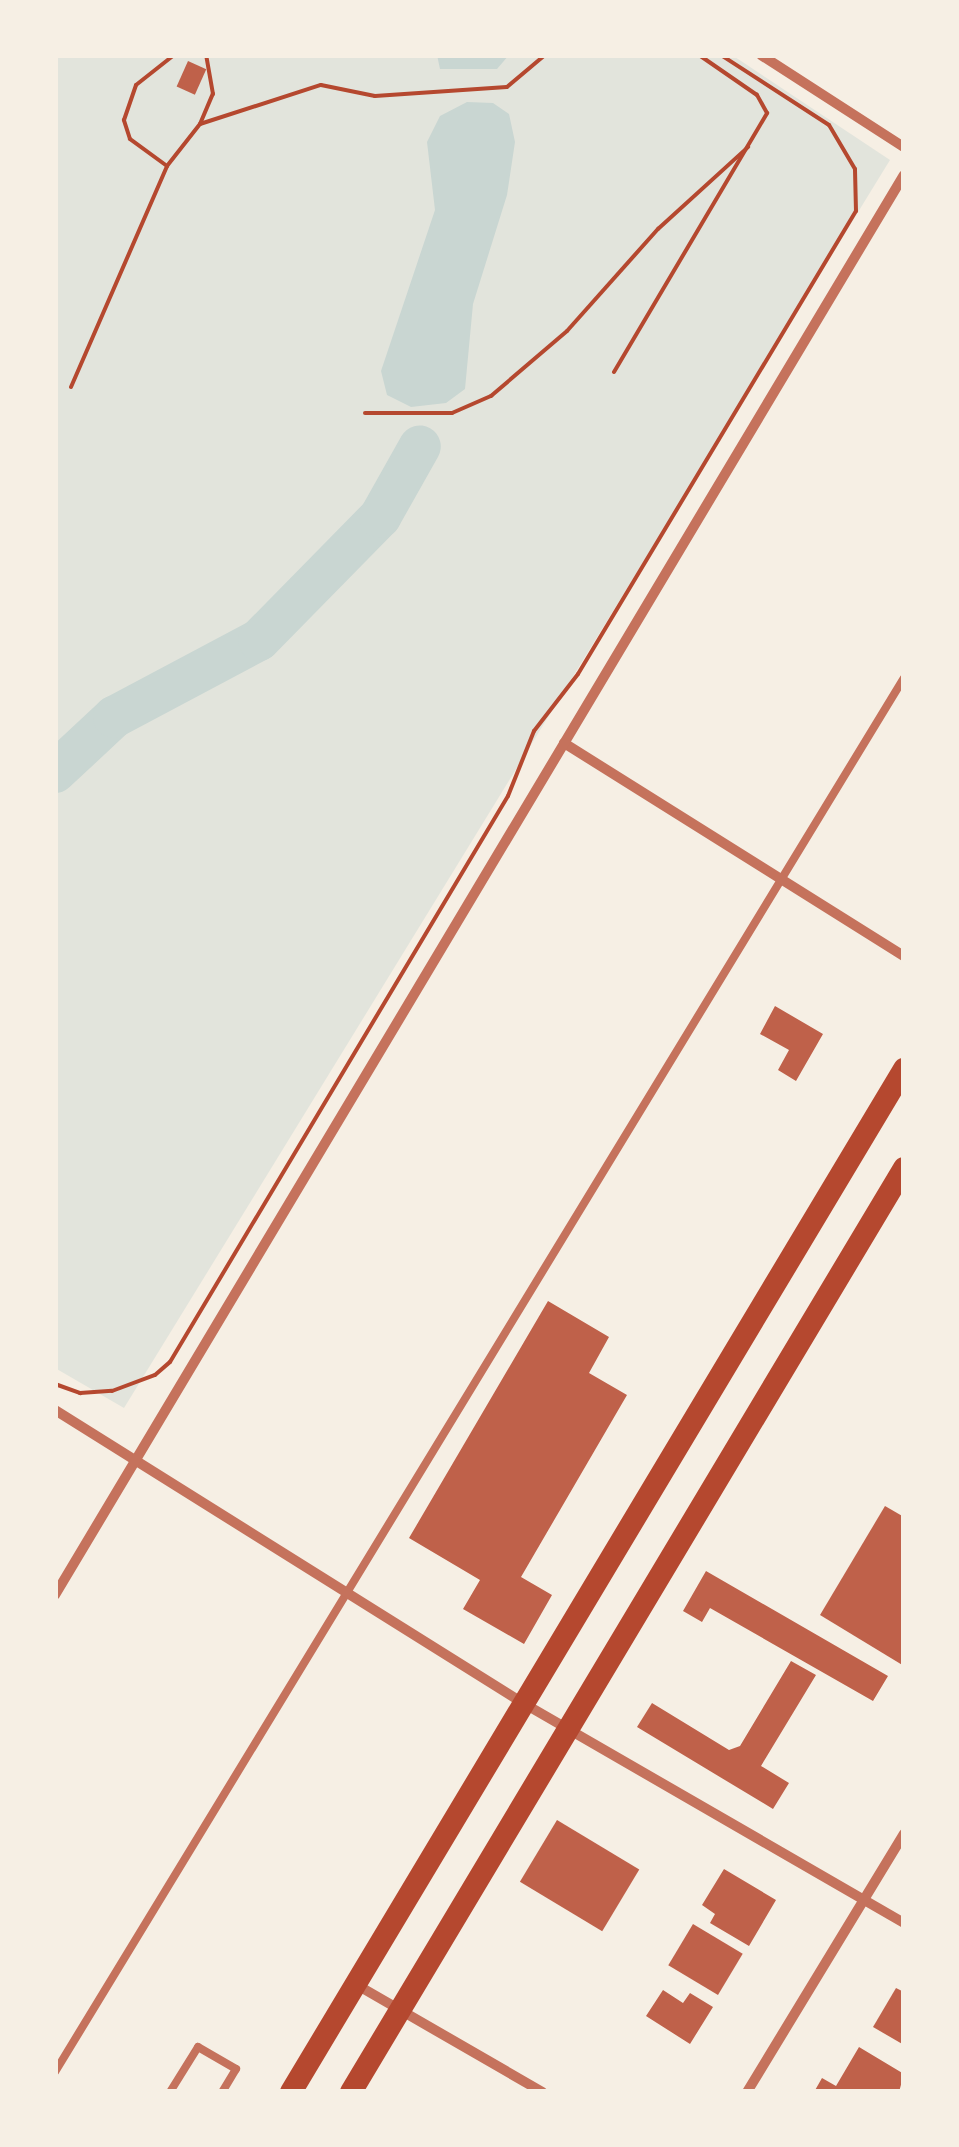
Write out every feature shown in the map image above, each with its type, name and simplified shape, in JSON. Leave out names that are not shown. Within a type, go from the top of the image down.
[{"type":"main road","points":[[291,2092],[904,1069]]},
{"type":"main road","points":[[350,2092],[904,1168]]},
{"type":"street","points":[[761,55],[904,147]]},
{"type":"street","points":[[55,1594],[904,176]]},
{"type":"street","points":[[564,743],[904,956]]},
{"type":"street","points":[[55,1410],[523,1703],[904,1923]]},
{"type":"street","points":[[747,2092],[904,1834]]},
{"type":"street","points":[[356,1984],[542,2092]]},
{"type":"lane","points":[[55,2072],[904,678]]},
{"type":"lane","points":[[170,2092],[198,2047],[236,2069],[222,2092]]},
{"type":"path","points":[[166,166],[137,147],[124,120],[136,85],[174,55]]},
{"type":"path","points":[[71,387],[166,166],[200,124],[213,94],[206,55]]},
{"type":"path","points":[[200,124],[321,84],[392,96],[507,87],[545,55]]},
{"type":"path","points":[[614,372],[762,125],[766,102],[698,55]]},
{"type":"path","points":[[55,1384],[80,1393],[112,1392],[155,1375],[170,1362],[508,796],[534,731],[578,674],[856,211],[855,168],[829,125],[721,55]]},
{"type":"path","points":[[366,413],[452,412],[491,396],[568,331],[658,228],[748,147]]},
{"type":"shaded area","points":[[55,55],[732,55],[890,160],[124,1408],[55,1368]]},
{"type":"shaded area","points":[[437,55],[509,55],[497,69],[440,69]]},
{"type":"shaded area","points":[[467,102],[493,103],[509,114],[515,142],[507,195],[473,304],[465,389],[446,403],[411,407],[387,395],[381,371],[435,210],[427,142],[440,116]]},
{"type":"building","points":[[188,61],[206,69],[195,95],[177,87]]},
{"type":"building","points":[[775,1006],[823,1034],[796,1081],[778,1070],[789,1050],[760,1034]]},
{"type":"building","points":[[548,1301],[609,1337],[589,1373],[627,1395],[521,1577],[552,1595],[524,1644],[463,1609],[480,1580],[409,1538]]},
{"type":"building","points":[[885,1506],[904,1517],[904,1666],[820,1615]]},
{"type":"building","points":[[706,1571],[888,1676],[873,1701],[710,1608],[702,1622],[683,1611]]},
{"type":"building","points":[[791,1661],[816,1675],[761,1766],[789,1783],[773,1809],[637,1727],[652,1703],[729,1750],[740,1746]]},
{"type":"building","points":[[557,1820],[639,1869],[602,1931],[520,1882]]},
{"type":"building","points":[[724,1869],[776,1900],[749,1946],[710,1923],[715,1914],[702,1905]]},
{"type":"building","points":[[693,1924],[743,1954],[718,1995],[668,1965]]},
{"type":"building","points":[[896,1988],[904,1992],[904,2045],[873,2027]]},
{"type":"building","points":[[663,1990],[683,2003],[690,1993],[713,2007],[690,2044],[646,2016]]},
{"type":"building","points":[[859,2047],[904,2074],[899,2092],[814,2092],[822,2078],[836,2086]]},
{"type":"waterway","points":[[55,772],[114,717],[259,640],[380,517],[420,446]]}]
